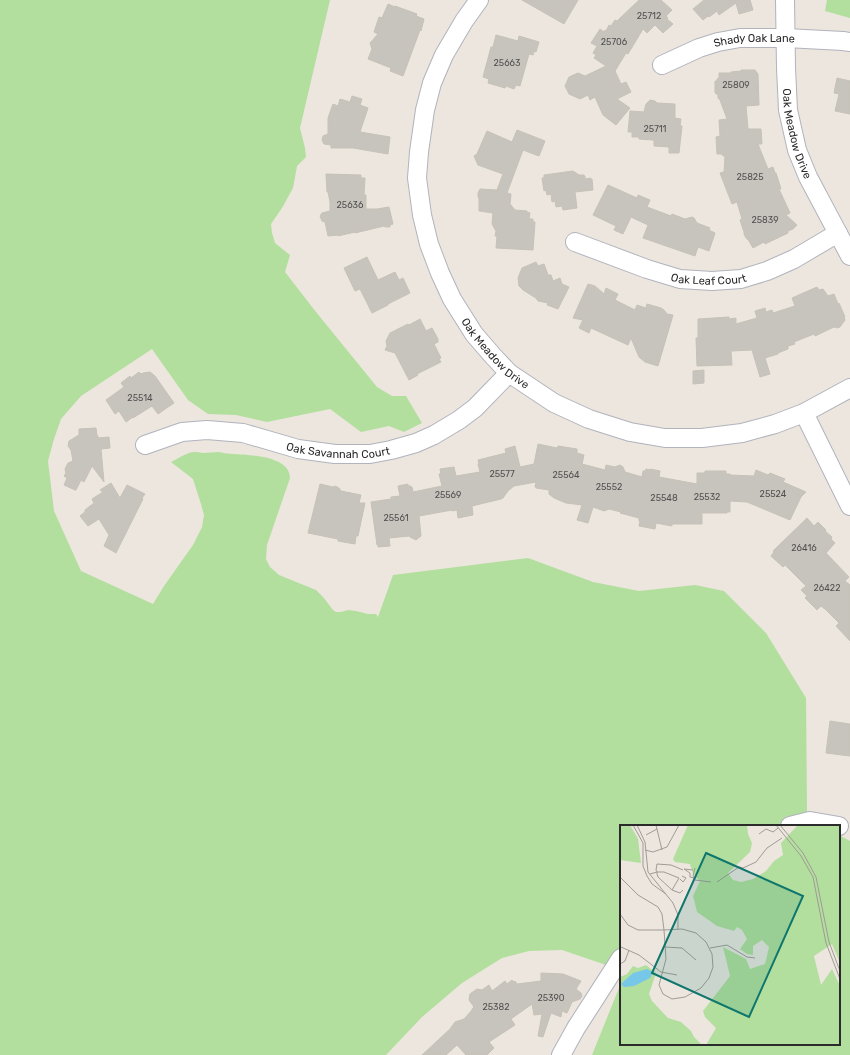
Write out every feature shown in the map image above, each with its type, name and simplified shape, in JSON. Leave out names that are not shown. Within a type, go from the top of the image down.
[{"type":"street","name":"Oak Meadow Drive","points":[[480,0],[464,21],[444,55],[432,83],[425,110],[418,152],[417,178],[422,215],[429,244],[452,299],[474,334],[509,373],[554,404],[589,419],[630,432],[665,438],[702,438],[742,433],[775,424],[804,413],[850,388]]},
{"type":"street","name":"Oak Meadow Drive","points":[[785,0],[788,110],[797,150],[808,177],[850,256]]},
{"type":"street","name":"Shady Oak Lane","points":[[662,65],[699,48],[718,42],[740,38],[786,38],[850,42]]},
{"type":"street","name":"Oak Leaf Court","points":[[575,242],[647,269],[680,279],[712,281],[741,279],[767,271],[794,259],[838,233]]},
{"type":"street","name":"Oak Savannah Court","points":[[145,446],[182,432],[207,430],[243,433],[298,449],[335,454],[370,454],[391,450],[416,443],[434,435],[459,420],[475,408],[509,373]]},
{"type":"street","points":[[804,413],[850,506]]},
{"type":"street","points":[[795,825],[810,822],[832,825]]},
{"type":"street","points":[[840,827],[850,833]]},
{"type":"street","points":[[561,1055],[576,1028],[620,960]]},
{"type":"green space","points":[[0,0],[330,0],[300,128],[306,157],[297,166],[293,188],[271,224],[272,233],[275,243],[290,255],[285,272],[316,312],[377,387],[392,396],[406,396],[422,423],[404,432],[389,426],[361,432],[330,409],[267,422],[236,415],[208,414],[188,400],[152,349],[81,396],[61,419],[54,439],[48,461],[54,511],[81,571],[153,604],[193,545],[202,527],[204,515],[193,479],[171,462],[184,455],[194,452],[219,452],[268,458],[283,465],[288,471],[290,478],[267,545],[266,559],[270,567],[279,575],[316,590],[336,612],[348,610],[376,614],[378,617],[393,575],[528,558],[593,582],[639,591],[695,585],[724,591],[766,633],[806,698],[807,811],[801,825],[620,825],[620,973],[609,966],[562,950],[529,951],[502,958],[462,983],[422,1017],[386,1055],[0,1055]]},
{"type":"green space","points":[[827,0],[850,0],[850,18],[825,11]]},
{"type":"green space","points":[[840,836],[850,841],[850,1055],[592,1055],[620,985],[620,1045],[840,1045]]},
{"type":"building","points":[[522,0],[578,0],[564,24]]},
{"type":"building","points":[[639,0],[661,0],[672,10],[666,16],[668,18],[667,19],[673,24],[663,33],[655,25],[647,33],[643,29],[628,54],[626,53],[615,71],[621,84],[626,82],[631,92],[617,99],[630,108],[616,125],[603,115],[595,97],[590,100],[588,95],[580,99],[569,94],[565,86],[569,77],[578,73],[585,76],[606,66],[594,58],[596,55],[593,53],[597,46],[591,43],[600,29],[604,32],[605,30],[606,31],[609,25],[611,26],[615,20],[617,21]]},
{"type":"building","points":[[704,0],[750,0],[753,10],[739,14],[736,3],[719,15],[717,11],[703,20],[693,9]]},
{"type":"building","points":[[388,4],[417,14],[416,16],[424,19],[421,31],[420,30],[403,76],[390,71],[391,68],[368,59],[372,49],[370,43],[378,34],[374,32],[379,17],[382,18]]},
{"type":"building","points":[[496,35],[518,41],[519,36],[539,42],[536,52],[534,51],[533,55],[529,54],[520,86],[516,85],[514,89],[488,83],[489,79],[483,77],[491,47],[493,47]]},
{"type":"building","points":[[741,70],[755,70],[758,74],[759,105],[746,106],[748,129],[761,129],[762,144],[758,144],[768,169],[773,167],[776,173],[781,189],[779,189],[790,213],[786,215],[797,225],[788,231],[788,233],[753,248],[744,234],[740,220],[742,219],[737,202],[732,204],[720,173],[724,172],[725,156],[722,154],[717,154],[716,137],[720,136],[719,120],[727,119],[718,95],[715,93],[715,81],[719,78],[719,73],[731,73]]},
{"type":"building","points":[[837,78],[850,81],[850,114],[835,111],[839,94],[834,93]]},
{"type":"building","points":[[352,96],[362,99],[360,105],[368,108],[360,132],[390,137],[388,154],[353,148],[331,148],[331,145],[324,144],[322,140],[323,136],[328,134],[328,118],[333,104],[338,106],[340,99],[350,102]]},
{"type":"building","points":[[650,100],[657,103],[675,104],[675,118],[681,119],[680,126],[682,126],[679,153],[669,153],[669,147],[654,146],[653,140],[632,137],[632,132],[628,132],[630,111],[644,112],[646,104]]},
{"type":"building","points":[[517,130],[545,141],[539,156],[523,150],[507,193],[511,194],[510,204],[515,210],[527,211],[530,213],[529,219],[533,219],[533,222],[535,222],[533,250],[496,248],[497,236],[495,236],[496,231],[492,224],[493,213],[479,211],[478,193],[480,189],[497,190],[503,174],[478,165],[474,156],[477,154],[487,131],[512,142]]},
{"type":"building","points":[[573,171],[579,175],[584,175],[585,179],[591,178],[593,190],[575,192],[577,208],[563,210],[562,206],[556,207],[555,201],[552,202],[551,194],[547,195],[546,190],[544,191],[542,178],[544,178],[544,175]]},
{"type":"building","points":[[326,174],[361,175],[361,178],[365,178],[364,195],[366,195],[366,209],[389,207],[393,224],[390,225],[390,227],[384,226],[355,233],[328,236],[325,222],[322,221],[320,216],[322,213],[330,211]]},
{"type":"building","points":[[608,185],[637,198],[638,195],[650,200],[647,207],[671,216],[672,214],[685,219],[692,217],[697,223],[710,228],[709,230],[715,233],[709,251],[698,247],[695,256],[643,238],[648,225],[631,217],[623,234],[614,230],[616,226],[593,215]]},
{"type":"building","points":[[367,257],[378,280],[395,272],[399,280],[403,278],[410,293],[372,313],[360,289],[355,291],[344,268]]},
{"type":"building","points":[[536,262],[538,266],[544,264],[548,275],[551,275],[553,281],[560,278],[562,284],[569,287],[558,309],[547,305],[548,303],[538,301],[519,286],[518,278],[522,268]]},
{"type":"building","points":[[588,284],[595,286],[604,294],[606,288],[618,294],[615,300],[635,310],[637,305],[646,308],[647,304],[661,308],[667,314],[673,315],[658,366],[645,362],[639,357],[631,338],[628,345],[591,328],[589,333],[579,328],[583,320],[573,318]]},
{"type":"building","points":[[817,287],[819,290],[823,289],[828,296],[834,294],[845,320],[840,327],[834,327],[815,336],[814,334],[794,342],[795,344],[788,346],[788,349],[765,358],[770,374],[760,377],[752,350],[731,351],[732,365],[697,366],[696,338],[698,338],[698,319],[729,317],[729,319],[736,318],[736,324],[757,318],[755,311],[765,308],[766,312],[772,310],[773,313],[795,306],[792,298]]},
{"type":"building","points":[[420,319],[426,331],[432,328],[438,339],[438,342],[434,344],[441,358],[439,359],[441,362],[417,374],[418,375],[409,380],[395,353],[385,350],[387,346],[386,341],[390,333]]},
{"type":"building","points":[[704,370],[704,383],[693,384],[693,371]]},
{"type":"building","points":[[139,372],[141,374],[150,372],[155,376],[174,403],[158,414],[152,406],[126,422],[119,411],[115,414],[106,400],[124,387],[121,383],[130,376],[131,378]]},
{"type":"building","points":[[96,428],[98,438],[109,437],[110,448],[101,449],[104,482],[92,466],[84,482],[81,480],[75,490],[64,485],[67,478],[64,476],[66,473],[65,469],[68,463],[73,461],[71,450],[68,446],[69,441],[79,435],[79,429]]},
{"type":"building","points":[[538,444],[557,448],[558,446],[577,449],[577,453],[584,455],[582,464],[605,470],[606,465],[615,467],[620,465],[623,467],[625,472],[642,477],[643,471],[650,469],[660,471],[659,477],[697,484],[697,473],[705,473],[705,471],[726,471],[726,474],[730,475],[754,476],[756,470],[768,475],[770,473],[785,479],[783,482],[806,492],[801,497],[790,520],[747,502],[730,501],[730,512],[702,513],[702,524],[672,524],[672,526],[656,523],[655,529],[639,526],[639,518],[609,509],[604,511],[593,507],[588,523],[577,520],[582,505],[566,503],[554,498],[549,494],[549,490],[536,488],[536,482],[514,486],[501,499],[472,506],[473,515],[458,518],[457,510],[452,510],[419,516],[421,536],[416,540],[409,536],[389,538],[390,546],[378,547],[371,502],[400,496],[398,486],[408,484],[408,486],[412,487],[413,492],[442,486],[439,474],[441,474],[440,469],[454,467],[456,476],[480,472],[478,460],[506,453],[505,449],[515,446],[520,467],[534,464]]},
{"type":"building","points":[[111,483],[120,498],[127,485],[145,494],[116,553],[104,546],[109,535],[99,519],[88,526],[80,516],[94,503],[92,499],[103,492],[100,490]]},
{"type":"building","points":[[320,484],[333,487],[335,486],[341,491],[361,495],[359,503],[365,503],[355,544],[308,533]]},
{"type":"building","points":[[807,518],[814,526],[818,522],[832,537],[831,539],[835,543],[826,553],[849,577],[845,581],[850,585],[850,641],[836,626],[839,623],[826,610],[821,606],[817,610],[805,598],[807,596],[801,590],[806,586],[785,565],[783,567],[771,556],[774,552],[773,551]]},
{"type":"building","points":[[830,721],[850,724],[850,756],[826,753]]},
{"type":"building","points":[[541,973],[563,974],[581,981],[576,989],[582,996],[580,999],[572,1002],[567,1013],[562,1011],[561,1017],[551,1013],[543,1037],[538,1036],[542,1014],[534,1015],[532,1004],[511,1019],[515,1025],[489,1042],[494,1048],[487,1055],[466,1055],[457,1045],[446,1055],[422,1055],[450,1029],[455,1022],[464,1019],[472,1010],[474,1007],[469,1000],[470,994],[477,989],[482,990],[489,985],[492,991],[505,981],[507,984],[512,980],[517,984],[541,981]]}]
